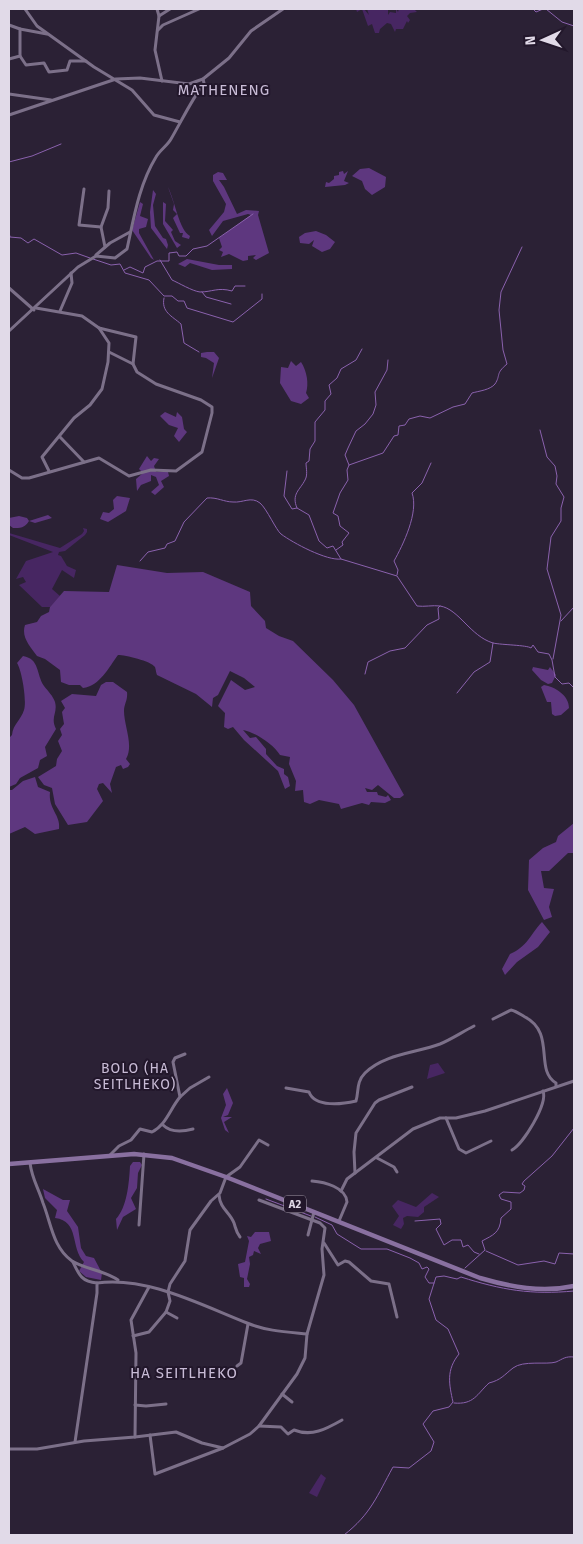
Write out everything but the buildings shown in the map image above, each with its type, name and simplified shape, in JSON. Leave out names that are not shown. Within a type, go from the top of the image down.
[{"type":"main road","name":"A2","points":[[9,1164],[144,1154],[176,1159],[494,1282],[537,1289],[574,1286]]},
{"type":"street","points":[[26,9],[37,26],[102,72],[132,90],[154,115],[180,122]]},
{"type":"street","points":[[157,9],[159,16],[155,50],[162,81]]},
{"type":"street","points":[[159,16],[170,9]]},
{"type":"street","points":[[158,30],[163,25],[197,9]]},
{"type":"street","points":[[9,116],[116,79],[140,78],[189,84],[203,79],[229,58],[251,31],[284,9]]},
{"type":"street","points":[[9,25],[48,34]]},
{"type":"street","points":[[20,29],[20,56],[26,65],[44,63],[49,72],[67,70],[70,60],[87,61]]},
{"type":"street","points":[[9,59],[20,56]]},
{"type":"street","points":[[96,256],[115,258],[128,249],[130,232],[146,176],[157,155],[170,141],[194,95],[204,83],[203,79]]},
{"type":"street","points":[[9,94],[51,100]]},
{"type":"street","points":[[84,189],[79,225],[101,226]]},
{"type":"street","points":[[104,247],[101,226],[108,208],[109,191]]},
{"type":"street","points":[[9,331],[35,309],[71,273],[96,256],[104,247],[130,232]]},
{"type":"street","points":[[60,311],[72,283],[71,273]]},
{"type":"street","points":[[9,288],[35,309],[60,311],[66,314],[82,316],[99,328],[136,337],[133,364],[137,372],[156,384],[202,400],[212,407],[202,452],[176,470],[151,470],[129,476],[102,458],[25,478],[9,470]]},
{"type":"street","points":[[9,322],[16,324]]},
{"type":"street","points":[[99,328],[109,343]]},
{"type":"street","points":[[49,471],[42,457],[74,418],[90,405],[102,389],[112,332]]},
{"type":"street","points":[[109,352],[133,364]]},
{"type":"street","points":[[60,437],[84,462]]},
{"type":"street","points":[[493,1019],[511,1010],[530,1020],[543,1038],[546,1072],[549,1079],[556,1083],[556,1086]]},
{"type":"street","points":[[286,1088],[309,1092],[310,1096],[321,1102],[341,1104],[356,1101],[358,1084],[364,1074],[377,1064],[386,1059],[438,1044],[474,1026]]},
{"type":"street","points":[[180,1097],[173,1062],[176,1058],[185,1054]]},
{"type":"street","points":[[109,1157],[119,1146],[131,1140],[140,1129],[152,1132],[163,1125],[168,1112],[180,1097],[190,1088],[209,1077]]},
{"type":"street","points":[[341,1191],[347,1179],[413,1129],[440,1118],[456,1118],[485,1111],[574,1081]]},
{"type":"street","points":[[355,1173],[354,1152],[356,1133],[375,1103],[412,1087]]},
{"type":"street","points":[[512,1150],[525,1138],[531,1124],[539,1114],[545,1096],[544,1091]]},
{"type":"street","points":[[446,1118],[459,1149],[466,1153],[491,1141]]},
{"type":"street","points":[[163,1125],[167,1129],[179,1132],[193,1129]]},
{"type":"street","points":[[133,1336],[149,1332],[166,1312],[170,1302],[168,1292],[173,1278],[184,1261],[190,1230],[214,1198],[219,1195],[224,1187],[226,1177],[240,1166],[259,1140],[268,1145]]},
{"type":"street","points":[[139,1225],[144,1154]]},
{"type":"street","points":[[377,1158],[394,1167],[396,1172]]},
{"type":"street","points":[[30,1163],[33,1181],[42,1198],[53,1235],[82,1278],[87,1282],[97,1284],[118,1280]]},
{"type":"street","points":[[312,1181],[331,1184],[347,1198],[339,1221]]},
{"type":"street","points":[[219,1195],[220,1204],[233,1221],[240,1237]]},
{"type":"street","points":[[150,1435],[155,1474],[223,1448],[250,1434],[259,1426],[297,1374],[304,1358],[308,1334],[324,1275],[325,1228],[312,1219],[259,1200]]},
{"type":"street","points":[[308,1235],[314,1212]]},
{"type":"street","points":[[324,1243],[338,1265],[345,1261],[349,1262],[370,1280],[389,1284],[397,1317]]},
{"type":"street","points":[[73,1262],[105,1272],[118,1280],[132,1285],[168,1292],[220,1310],[248,1324],[276,1331],[308,1334]]},
{"type":"street","points":[[75,1442],[97,1284]]},
{"type":"street","points":[[135,1437],[136,1353],[131,1320],[148,1287]]},
{"type":"street","points":[[166,1312],[174,1314],[177,1318]]},
{"type":"street","points":[[237,1366],[240,1364],[248,1324]]},
{"type":"street","points":[[282,1394],[292,1402]]},
{"type":"street","points":[[135,1404],[146,1406],[166,1404]]},
{"type":"street","points":[[259,1426],[280,1427],[288,1434],[294,1430],[303,1433],[317,1432],[342,1420]]},
{"type":"street","points":[[9,1449],[38,1449],[75,1442],[176,1432],[202,1443],[223,1448]]},
{"type":"shaded area","points":[[362,9],[369,15],[367,9],[388,9],[388,15],[390,12],[396,13],[396,9],[398,12],[399,9],[414,9],[417,12],[410,13],[407,16],[410,20],[408,23],[407,21],[403,29],[396,29],[395,32],[391,24],[387,23],[380,29],[379,33],[375,33],[372,24],[368,26]]},
{"type":"shaded area","points":[[369,168],[386,177],[385,187],[372,195],[365,189],[362,181],[352,176],[360,169]]},
{"type":"shaded area","points":[[343,171],[344,174],[348,171],[344,181],[349,183],[325,187],[326,182],[329,183],[334,179],[334,176],[339,175],[339,172]]},
{"type":"shaded area","points":[[218,172],[223,173],[227,180],[219,180],[237,214],[246,210],[259,211],[258,215],[269,253],[256,260],[253,258],[256,255],[248,256],[248,260],[243,261],[229,254],[221,257],[223,252],[219,250],[222,247],[219,238],[251,215],[248,214],[223,221],[212,236],[209,230],[224,212],[226,204],[213,181],[213,175]]},
{"type":"shaded area","points":[[168,187],[171,193],[180,222],[186,233],[190,236],[189,239],[182,237],[183,233],[180,233],[173,218],[177,214],[173,210],[174,204]]},
{"type":"shaded area","points":[[153,190],[156,194],[153,205],[155,226],[163,238],[166,239],[167,249],[151,228],[150,212]]},
{"type":"shaded area","points":[[140,202],[143,204],[140,216],[148,219],[146,227],[139,229],[139,233],[154,260],[132,230]]},
{"type":"shaded area","points":[[163,202],[166,204],[165,221],[173,230],[171,232],[175,241],[181,245],[177,248],[163,224]]},
{"type":"shaded area","points":[[316,231],[326,235],[335,242],[330,249],[322,252],[312,246],[314,240],[309,244],[300,243],[299,237],[305,233]]},
{"type":"shaded area","points":[[187,259],[219,265],[232,265],[232,269],[212,270],[190,263],[185,267],[178,264]]},
{"type":"shaded area","points":[[214,352],[219,358],[212,378],[214,363],[201,357],[201,353]]},
{"type":"shaded area","points":[[291,361],[296,366],[301,362],[306,373],[306,393],[309,398],[301,404],[291,401],[280,383],[281,367],[288,368]]},
{"type":"shaded area","points":[[165,412],[176,417],[177,412],[182,417],[184,429],[187,432],[179,442],[174,436],[178,428],[169,425],[160,416]]},
{"type":"shaded area","points":[[147,456],[151,461],[154,458],[159,459],[154,466],[156,472],[168,472],[169,476],[161,481],[164,487],[155,495],[151,492],[159,485],[156,477],[151,475],[151,481],[141,485],[137,491],[136,479],[143,473],[139,469]]},
{"type":"shaded area","points":[[117,496],[130,498],[126,511],[108,522],[100,519],[103,512],[109,513],[114,509],[113,500]]},
{"type":"shaded area","points":[[48,515],[52,518],[35,523],[29,521]]},
{"type":"shaded area","points":[[19,516],[27,518],[29,521],[20,528],[13,528],[9,525],[9,518]]},
{"type":"shaded area","points":[[83,528],[87,529],[85,535],[65,551],[59,552],[58,555],[61,556],[67,566],[76,570],[74,578],[62,570],[52,589],[60,596],[50,607],[42,607],[19,585],[26,582],[23,577],[16,579],[26,561],[53,552],[9,535],[9,533],[60,548],[82,534]]},
{"type":"shaded area","points":[[117,565],[167,573],[203,572],[250,592],[251,606],[265,621],[266,628],[279,636],[293,641],[333,680],[354,705],[404,795],[400,798],[394,798],[378,785],[372,790],[365,788],[367,792],[377,792],[378,795],[386,797],[388,795],[391,800],[385,803],[371,802],[369,805],[362,803],[341,809],[339,804],[319,800],[310,804],[304,802],[303,790],[295,791],[296,781],[289,764],[290,757],[280,755],[264,740],[253,733],[243,730],[250,738],[256,737],[266,749],[266,754],[277,766],[284,769],[284,774],[288,777],[290,786],[285,789],[278,771],[244,740],[233,727],[228,729],[224,727],[225,713],[218,706],[231,680],[245,690],[255,687],[244,678],[230,671],[218,695],[213,698],[212,707],[196,694],[157,675],[153,665],[126,656],[118,655],[104,675],[89,686],[83,688],[80,685],[69,685],[61,682],[60,670],[45,659],[37,656],[29,645],[24,634],[25,625],[37,622],[41,616],[49,612],[50,607],[64,591],[109,592]]},
{"type":"shaded area","points":[[23,656],[32,660],[35,664],[41,681],[54,700],[56,706],[54,725],[56,729],[45,747],[47,756],[40,760],[38,768],[9,787],[9,738],[25,706],[24,686],[17,663]]},
{"type":"shaded area","points":[[533,667],[548,670],[550,667],[556,675],[552,683],[548,684],[541,680],[532,670]]},
{"type":"shaded area","points":[[106,682],[113,682],[127,692],[124,717],[129,742],[126,759],[130,764],[123,769],[121,765],[116,767],[110,784],[112,793],[103,783],[99,784],[97,789],[103,801],[87,822],[68,825],[55,804],[52,788],[44,785],[38,777],[56,766],[57,759],[62,751],[58,741],[62,735],[60,729],[64,724],[62,712],[65,708],[61,701],[72,694],[96,696],[101,685]]},
{"type":"shaded area","points":[[544,685],[557,690],[567,699],[569,708],[561,715],[555,716],[552,714],[551,702],[547,702],[541,687]]},
{"type":"shaded area","points":[[35,777],[38,787],[50,792],[51,803],[58,820],[59,829],[35,834],[25,827],[9,834],[9,790],[12,790],[23,781]]},
{"type":"shaded area","points":[[574,823],[574,853],[568,853],[549,871],[541,871],[544,888],[554,889],[549,907],[552,917],[544,920],[528,890],[529,860],[543,848],[556,842],[558,836]]},
{"type":"shaded area","points":[[542,922],[550,932],[538,947],[517,962],[505,975],[502,969],[510,954],[525,944]]},
{"type":"shaded area","points":[[438,1063],[445,1073],[427,1079],[430,1065]]},
{"type":"shaded area","points":[[227,1088],[233,1103],[228,1115],[223,1117],[232,1117],[224,1122],[229,1133],[225,1130],[221,1118],[226,1105],[223,1094]]},
{"type":"shaded area","points":[[133,1162],[140,1162],[142,1165],[138,1173],[137,1188],[131,1198],[136,1209],[123,1217],[117,1230],[116,1219],[125,1202],[130,1166]]},
{"type":"shaded area","points":[[43,1189],[63,1200],[70,1200],[67,1211],[78,1227],[81,1248],[86,1256],[94,1258],[102,1273],[101,1280],[86,1277],[79,1271],[84,1262],[77,1250],[71,1230],[63,1220],[55,1218],[57,1210],[45,1198]]},
{"type":"shaded area","points":[[432,1193],[439,1197],[424,1207],[424,1212],[418,1217],[407,1216],[403,1218],[404,1224],[401,1229],[393,1225],[399,1216],[392,1206],[398,1200],[416,1207]]},
{"type":"shaded area","points":[[255,1232],[269,1232],[271,1241],[260,1244],[258,1248],[261,1254],[254,1251],[253,1255],[249,1257],[250,1264],[247,1279],[250,1284],[249,1287],[244,1287],[244,1278],[240,1277],[238,1264],[245,1262],[249,1241],[247,1236],[251,1237]]},
{"type":"shaded area","points":[[321,1474],[326,1478],[317,1497],[309,1493]]},
{"type":"waterway","points":[[533,9],[536,12],[543,9]]},
{"type":"waterway","points":[[546,9],[562,22],[574,26]]},
{"type":"waterway","points":[[9,162],[32,156],[61,144]]},
{"type":"waterway","points":[[124,270],[130,267],[143,273],[145,267],[157,261],[169,261],[169,253],[177,252],[179,256],[186,256],[193,249],[207,246],[253,214]]},
{"type":"waterway","points":[[9,232],[10,237],[21,238],[28,243],[34,239],[62,255],[76,253],[90,258]]},
{"type":"waterway","points":[[336,550],[343,545],[342,542],[349,533],[340,526],[338,516],[333,513],[340,493],[348,480],[347,470],[349,465],[383,453],[394,436],[398,435],[399,426],[405,425],[409,419],[420,416],[430,418],[453,407],[465,404],[472,393],[487,389],[495,384],[500,372],[507,364],[503,350],[499,310],[501,292],[522,247]]},
{"type":"waterway","points":[[93,259],[111,265],[120,264],[125,273],[149,280],[164,296],[172,296],[178,301],[184,301],[187,308],[233,322],[262,299],[262,294]]},
{"type":"waterway","points":[[160,260],[172,280],[189,289],[200,292],[223,289],[232,291],[235,286],[245,286]]},
{"type":"waterway","points":[[202,292],[206,297],[231,304]]},
{"type":"waterway","points":[[164,298],[164,307],[181,324],[184,343],[199,352]]},
{"type":"waterway","points":[[297,508],[295,499],[306,478],[306,463],[309,461],[310,449],[315,441],[315,422],[325,410],[325,401],[331,394],[329,385],[337,378],[341,369],[356,360],[362,349]]},
{"type":"waterway","points":[[349,465],[345,455],[356,431],[373,414],[376,405],[375,392],[387,370],[388,360]]},
{"type":"waterway","points":[[540,430],[547,457],[555,466],[556,484],[564,497],[561,508],[561,521],[551,537],[547,569],[561,615],[553,659]]},
{"type":"waterway","points":[[397,575],[398,570],[394,561],[412,519],[414,501],[412,493],[422,483],[431,463]]},
{"type":"waterway","points":[[287,471],[284,496],[292,509],[297,508],[309,515],[319,541],[327,548],[333,546],[341,559]]},
{"type":"waterway","points":[[140,561],[148,552],[165,548],[167,544],[175,541],[184,522],[207,498],[233,502],[257,501],[263,506],[279,532],[293,542],[327,557],[341,559],[397,576],[417,606],[440,606],[447,608],[485,640],[493,643],[531,648],[533,645],[538,652],[549,654],[555,677],[562,684],[569,683],[574,688]]},
{"type":"waterway","points":[[365,674],[368,662],[390,651],[405,648],[427,625],[439,619],[438,608],[440,606]]},
{"type":"waterway","points":[[561,621],[574,607]]},
{"type":"waterway","points":[[457,693],[474,672],[490,662],[493,643]]},
{"type":"waterway","points":[[465,1268],[485,1250],[482,1241],[495,1233],[501,1218],[511,1209],[511,1202],[501,1199],[499,1195],[503,1192],[520,1193],[524,1190],[525,1186],[522,1184],[524,1181],[552,1156],[574,1128]]},
{"type":"waterway","points":[[266,1199],[311,1216]]},
{"type":"waterway","points":[[315,1217],[332,1225],[337,1234],[361,1249],[387,1249],[419,1263],[422,1269],[427,1267],[429,1269],[425,1277],[429,1283],[434,1283]]},
{"type":"waterway","points":[[415,1221],[440,1219],[441,1224],[436,1229],[444,1245],[452,1240],[461,1240],[463,1247],[468,1245],[474,1252],[479,1254]]},
{"type":"waterway","points":[[486,1251],[518,1265],[544,1261],[555,1264],[559,1253],[574,1254]]},
{"type":"waterway","points":[[344,1535],[367,1512],[378,1496],[393,1467],[409,1468],[431,1451],[434,1442],[423,1424],[433,1411],[449,1407],[453,1402],[450,1371],[459,1354],[448,1329],[436,1320],[429,1299],[436,1277],[444,1276],[457,1279],[461,1277],[503,1288],[530,1292],[574,1291]]},
{"type":"waterway","points":[[454,1403],[471,1400],[489,1383],[499,1379],[517,1366],[529,1363],[552,1363],[566,1357],[574,1357]]},
{"type":"district","name":"MATHENENG","points":[[224,90]]},
{"type":"district","name":"BOLO (HA SEITLHEKO)","points":[[135,1076]]},
{"type":"district","name":"HA SEITLHEKO","points":[[184,1373]]}]
